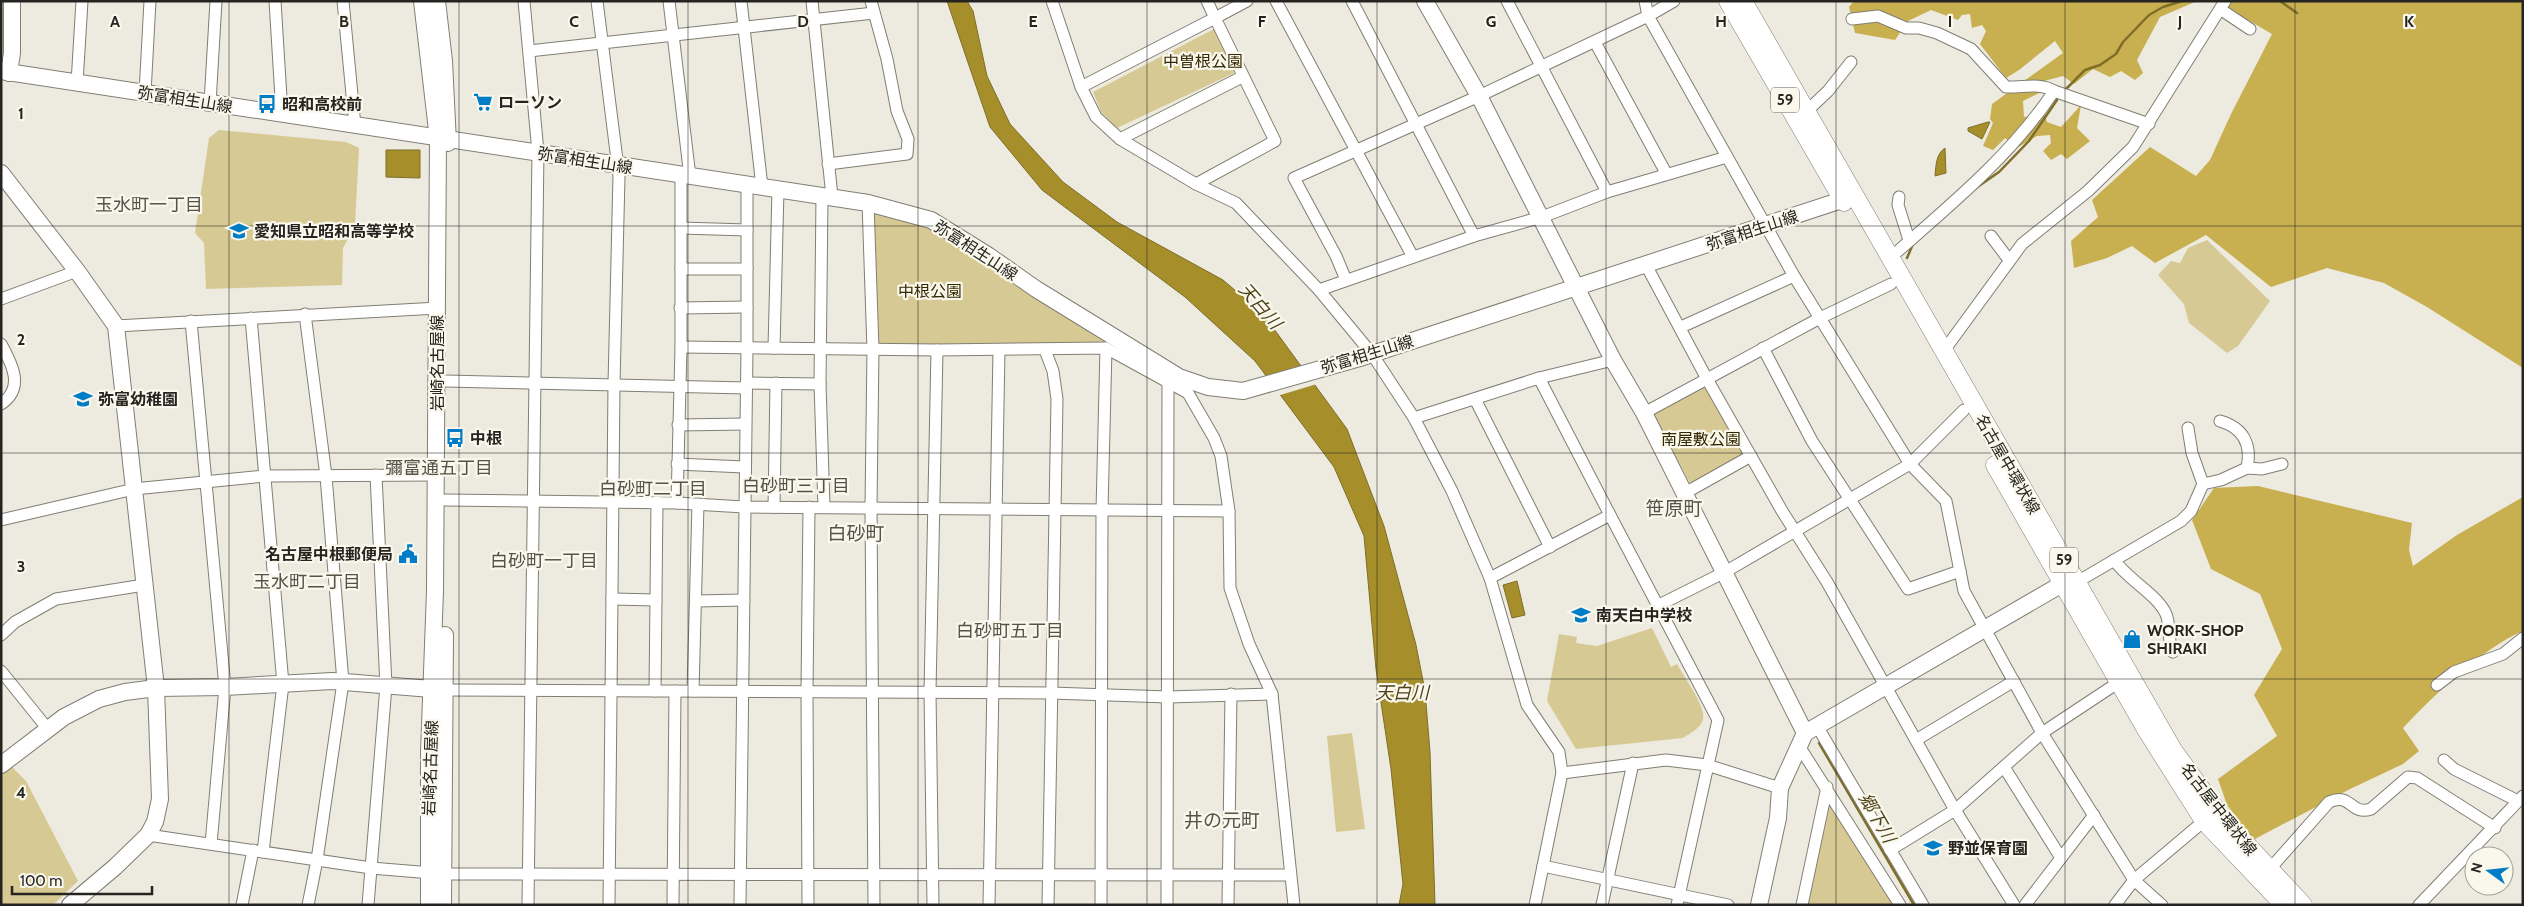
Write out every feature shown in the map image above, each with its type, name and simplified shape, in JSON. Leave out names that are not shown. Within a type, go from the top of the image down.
[{"type":"main road","name":"名古屋中環状線","points":[[1728,1],[1848,197],[1890,258],[2069,583],[2119,682],[2204,821],[2288,902]]},
{"type":"main road","name":"名古屋中環状線","points":[[1744,1],[1806,111],[1891,284],[1964,410],[2173,750],[2223,819],[2269,870],[2288,902]]},
{"type":"street","points":[[5,72],[12,53],[12,1]]},
{"type":"street","points":[[77,83],[82,1]]},
{"type":"street","points":[[145,93],[150,1]]},
{"type":"street","points":[[210,103],[216,1]]},
{"type":"street","points":[[275,1],[282,114]]},
{"type":"street","points":[[343,1],[356,126]]},
{"type":"street","name":"岩崎名古屋線","points":[[422,1],[443,140],[446,382],[445,500],[439,690],[429,753],[436,873],[443,905]]},
{"type":"street","name":"岩崎名古屋線","points":[[437,1],[444,61],[436,475],[439,690]]},
{"type":"street","points":[[524,1],[538,152],[528,905]]},
{"type":"street","points":[[597,1],[618,165],[614,384],[610,905]]},
{"type":"street","points":[[669,1],[685,176],[681,228],[677,503]]},
{"type":"street","points":[[740,1],[744,27],[754,186],[747,230],[740,905]]},
{"type":"street","points":[[812,1],[828,164],[820,384],[824,507]]},
{"type":"street","points":[[828,164],[906,154],[908,139],[897,111],[887,59],[871,1]]},
{"type":"street","points":[[1052,1],[1081,87],[1096,117],[1120,139],[1196,184],[1236,202],[1319,290],[1414,418],[1452,491],[1490,578],[1527,705],[1559,752],[1562,773],[1535,905]]},
{"type":"street","points":[[1196,184],[1275,141],[1242,77],[1207,1]]},
{"type":"street","points":[[1081,87],[1247,1]]},
{"type":"street","points":[[1276,1],[1358,151],[1413,258]]},
{"type":"street","points":[[1352,1],[1474,236]]},
{"type":"street","points":[[1425,1],[1479,96],[1613,360],[1644,413],[1685,493],[1807,735],[1827,787],[1900,905]]},
{"type":"street","points":[[1645,1],[1648,16],[1794,276],[1910,464],[1946,501],[1964,591],[2042,733],[2134,880],[2162,905]]},
{"type":"street","points":[[1346,280],[1336,256],[1294,178],[1358,151],[1595,42],[1674,1]]},
{"type":"street","points":[[1511,3],[1607,192]]},
{"type":"street","points":[[1943,352],[2009,260],[2036,231],[2088,191],[2121,160],[2149,124],[2222,5],[2250,28]]},
{"type":"street","points":[[530,51],[874,13]]},
{"type":"street","points":[[1852,19],[1878,16],[1906,28],[1919,28],[1937,33],[1970,49],[2006,87],[2020,88],[2043,85],[2054,91],[2149,124]]},
{"type":"street","points":[[1595,42],[1666,173]]},
{"type":"street","points":[[1806,111],[1828,91],[1851,62]]},
{"type":"street","name":"弥富相生山線","points":[[5,72],[868,203],[931,220],[989,256],[1036,289],[1179,376],[1208,387],[1243,391],[1367,356],[1848,197]]},
{"type":"street","points":[[1120,139],[1242,77]]},
{"type":"street","points":[[1890,258],[2012,144],[2036,118],[2054,91]]},
{"type":"street","points":[[1319,290],[1474,236],[1542,217],[1607,192],[1666,173],[1727,157]]},
{"type":"street","points":[[1,173],[77,271],[116,326],[156,688],[160,799],[154,822],[148,835],[115,868],[70,905]]},
{"type":"street","points":[[774,348],[778,190]]},
{"type":"street","points":[[1899,196],[1898,205],[1909,240]]},
{"type":"street","points":[[868,203],[873,349],[871,507],[874,905]]},
{"type":"street","points":[[681,228],[747,230]]},
{"type":"street","points":[[1991,236],[2009,260]]},
{"type":"street","points":[[1646,265],[1681,327],[1706,379],[1795,532],[1827,582],[1955,810],[2014,905]]},
{"type":"street","points":[[681,269],[747,269]]},
{"type":"street","points":[[1,299],[77,271]]},
{"type":"street","points":[[1681,327],[1794,276]]},
{"type":"street","points":[[1644,413],[1820,318],[1891,284]]},
{"type":"street","points":[[680,308],[747,307]]},
{"type":"street","points":[[116,326],[438,308]]},
{"type":"street","points":[[305,314],[326,476],[343,682],[317,860],[308,905]]},
{"type":"street","points":[[242,905],[258,851],[284,684],[251,318]]},
{"type":"street","points":[[191,322],[225,688],[211,844]]},
{"type":"street","points":[[1,404],[13,392],[16,382],[14,372],[2,344]]},
{"type":"street","points":[[680,346],[937,350],[1106,348],[1188,393],[1214,438],[1225,472],[1229,511],[1230,588],[1249,644],[1272,694],[1289,875],[1294,905]]},
{"type":"street","points":[[1101,905],[1102,510],[1106,348]]},
{"type":"street","points":[[1764,348],[1812,441],[1908,589],[1960,571]]},
{"type":"street","points":[[933,905],[930,692],[932,508],[937,350]]},
{"type":"street","points":[[989,905],[999,350]]},
{"type":"street","points":[[1045,350],[1053,371],[1057,399],[1048,905]]},
{"type":"street","points":[[1414,418],[1539,378],[1613,360]]},
{"type":"street","points":[[1539,378],[1718,720],[1678,900]]},
{"type":"street","points":[[446,382],[679,386],[776,383],[820,384]]},
{"type":"street","points":[[1167,905],[1168,697],[1166,510],[1168,382]]},
{"type":"street","points":[[774,507],[776,383]]},
{"type":"street","points":[[1475,398],[1550,547]]},
{"type":"street","points":[[1657,606],[1724,572],[1910,464],[1964,410]]},
{"type":"street","points":[[2220,421],[2232,425],[2249,446],[2250,455],[2247,468]]},
{"type":"street","points":[[678,425],[745,424]]},
{"type":"street","points":[[1759,905],[1778,818],[1780,788],[1807,735],[1886,687],[2181,521],[2191,511],[2203,484],[2192,452],[2188,428]]},
{"type":"street","points":[[1685,493],[1751,456]]},
{"type":"street","points":[[677,464],[744,467]]},
{"type":"street","points":[[2203,484],[2221,480],[2247,468],[2262,469],[2282,464]]},
{"type":"street","points":[[368,905],[386,686],[376,475]]},
{"type":"street","points":[[1,520],[134,489],[265,476],[436,475]]},
{"type":"street","points":[[445,500],[657,502],[744,507],[1229,511]]},
{"type":"street","points":[[655,691],[657,502]]},
{"type":"street","points":[[693,691],[698,504]]},
{"type":"street","points":[[808,905],[806,692],[809,507]]},
{"type":"street","points":[[1490,578],[1610,515]]},
{"type":"street","points":[[2114,560],[2124,574],[2149,594],[2166,613],[2169,645],[2172,652]]},
{"type":"street","points":[[1,635],[15,622],[56,599],[144,585]]},
{"type":"street","points":[[612,599],[656,600]]},
{"type":"street","points":[[696,601],[744,600]]},
{"type":"street","points":[[2437,685],[2454,672],[2503,654],[2523,638]]},
{"type":"street","points":[[1,671],[48,728]]},
{"type":"street","points":[[1916,740],[2014,681]]},
{"type":"street","points":[[1,765],[48,728],[99,699],[125,692],[156,688],[225,688],[343,682],[439,690],[1051,693],[1168,697],[1272,694]]},
{"type":"street","points":[[1890,850],[1955,810],[2042,733],[2119,682]]},
{"type":"street","points":[[673,905],[675,691]]},
{"type":"street","points":[[1228,905],[1231,694]]},
{"type":"street","points":[[1807,735],[1890,850],[1922,905]]},
{"type":"street","points":[[1562,773],[1666,760],[1707,765],[1780,788]]},
{"type":"street","points":[[2419,905],[2495,828],[2521,798],[2454,769],[2444,760]]},
{"type":"street","points":[[1602,905],[1632,763]]},
{"type":"street","points":[[2004,767],[2061,858]]},
{"type":"street","points":[[2269,870],[2329,802],[2338,798],[2346,800],[2356,810],[2364,812],[2371,809],[2408,777],[2417,778],[2495,828]]},
{"type":"street","points":[[1802,905],[1827,787]]},
{"type":"street","points":[[2025,905],[2094,815]]},
{"type":"street","points":[[2115,905],[2134,880],[2204,821]]},
{"type":"street","points":[[148,835],[371,868],[436,873],[1289,875]]},
{"type":"street","points":[[1543,866],[1607,880],[1678,900],[1728,905]]},
{"type":"street","name":"岩崎名古屋線","points":[[429,905],[436,873]]},
{"type":"green space","name":"中曽根公園","points":[[1214,29],[1234,73],[1117,128],[1101,112],[1093,92]]},
{"type":"green space","points":[[219,130],[346,142],[359,148],[355,225],[343,248],[342,285],[206,289],[204,243],[195,233],[209,138]]},
{"type":"green space","name":"中根公園","points":[[871,208],[929,223],[1109,345],[876,347]]},
{"type":"green space","points":[[2207,240],[2270,301],[2238,346],[2227,353],[2189,323],[2184,304],[2158,275],[2171,261],[2180,263],[2188,248]]},
{"type":"green space","name":"南屋敷公園","points":[[1702,385],[1707,386],[1744,452],[1743,456],[1695,485],[1690,483],[1653,414]]},
{"type":"green space","points":[[1652,628],[1671,667],[1677,664],[1698,700],[1703,715],[1702,723],[1683,738],[1576,749],[1547,701],[1559,634],[1577,637],[1576,643],[1597,646]]},
{"type":"green space","points":[[1352,733],[1365,829],[1336,832],[1327,736]]},
{"type":"green space","points":[[10,765],[26,781],[78,881],[53,905],[1,905],[1,773]]},
{"type":"green space","points":[[1829,798],[1896,905],[1806,905]]},
{"type":"shaded area","points":[[1854,1],[2197,1],[2160,17],[2137,60],[2143,73],[2135,80],[2121,71],[2110,77],[2093,69],[2074,84],[2063,76],[2044,81],[2039,93],[2023,101],[2024,117],[2044,113],[2047,122],[2061,127],[2081,105],[2077,128],[2090,141],[2067,159],[2061,154],[2051,160],[2043,151],[2051,143],[2050,135],[2037,136],[2017,148],[2005,138],[1993,150],[1983,146],[1993,123],[1990,119],[1992,104],[2063,53],[2055,41],[2006,78],[1980,44],[1986,31],[1982,25],[1972,28],[1970,14],[1962,15],[1958,20],[1931,10],[1908,21],[1895,40],[1855,33],[1849,7]]},
{"type":"shaded area","points":[[2230,1],[2523,1],[2523,368],[2427,307],[2384,283],[2327,268],[2271,287],[2206,235],[2155,263],[2132,246],[2107,258],[2074,268],[2071,241],[2098,217],[2092,200],[2150,147],[2196,176],[2210,160],[2272,34],[2226,7]]},
{"type":"shaded area","points":[[2258,486],[2412,523],[2409,550],[2413,566],[2457,535],[2523,497],[2523,631],[2508,638],[2476,660],[2443,688],[2403,728],[2419,751],[2403,764],[2348,790],[2253,840],[2227,805],[2218,779],[2277,736],[2254,695],[2282,649],[2260,594],[2211,569],[2192,520],[2214,488]]},
{"type":"water","name":"天白川","points":[[947,1],[967,1],[973,11],[987,76],[1010,124],[1063,182],[1117,222],[1223,280],[1263,314],[1347,429],[1384,526],[1416,645],[1425,691],[1430,752],[1435,905],[1399,905],[1403,884],[1391,769],[1376,669],[1364,536],[1334,467],[1255,361],[1185,297],[1042,190],[990,127]]},
{"type":"water","points":[[1990,122],[1982,139],[1968,131],[1968,128]]},
{"type":"water","points":[[1945,148],[1946,173],[1935,176],[1938,157]]},
{"type":"water","points":[[386,150],[420,150],[420,178],[386,177]]},
{"type":"water","points":[[1517,581],[1525,615],[1512,618],[1503,585]]},
{"type":"pier","points":[[1303,366],[1317,384],[1277,396],[1263,377]]},
{"type":"waterway","points":[[2064,91],[2085,70],[2100,65],[2116,54],[2123,42],[2149,15],[2163,7],[2182,1]]},
{"type":"waterway","points":[[2280,1],[2297,13]]},
{"type":"waterway","points":[[1976,188],[1999,172],[2029,141],[2057,100]]},
{"type":"waterway","points":[[1907,258],[1913,244]]},
{"type":"waterway","name":"郷下川","points":[[1819,743],[1914,905]]},
{"type":"place","name":"ローソン","points":[[483,102]]},
{"type":"place","name":"昭和高校前","points":[[267,104]]},
{"type":"place","name":"愛知県立昭和高等学校","points":[[239,231]]},
{"type":"place","name":"弥富幼稚園","points":[[83,399]]},
{"type":"place","name":"中根","points":[[455,438]]},
{"type":"place","name":"名古屋中根郵便局","points":[[408,554]]},
{"type":"place","name":"南天白中学校","points":[[1581,615]]},
{"type":"place","name":"WORK-SHOP SHIRAKI","points":[[2132,639]]},
{"type":"place","name":"野並保育園","points":[[1933,848]]},
{"type":"district","name":"玉水町一丁目","points":[[149,205]]},
{"type":"district","name":"彌富通五丁目","points":[[439,468]]},
{"type":"district","name":"白砂町三丁目","points":[[796,486]]},
{"type":"district","name":"白砂町二丁目","points":[[653,489]]},
{"type":"district","name":"笹原町","points":[[1674,508]]},
{"type":"district","name":"白砂町","points":[[856,533]]},
{"type":"district","name":"白砂町一丁目","points":[[544,561]]},
{"type":"district","name":"玉水町二丁目","points":[[307,582]]},
{"type":"district","name":"白砂町五丁目","points":[[1010,631]]},
{"type":"district","name":"井の元町","points":[[1222,820]]}]
